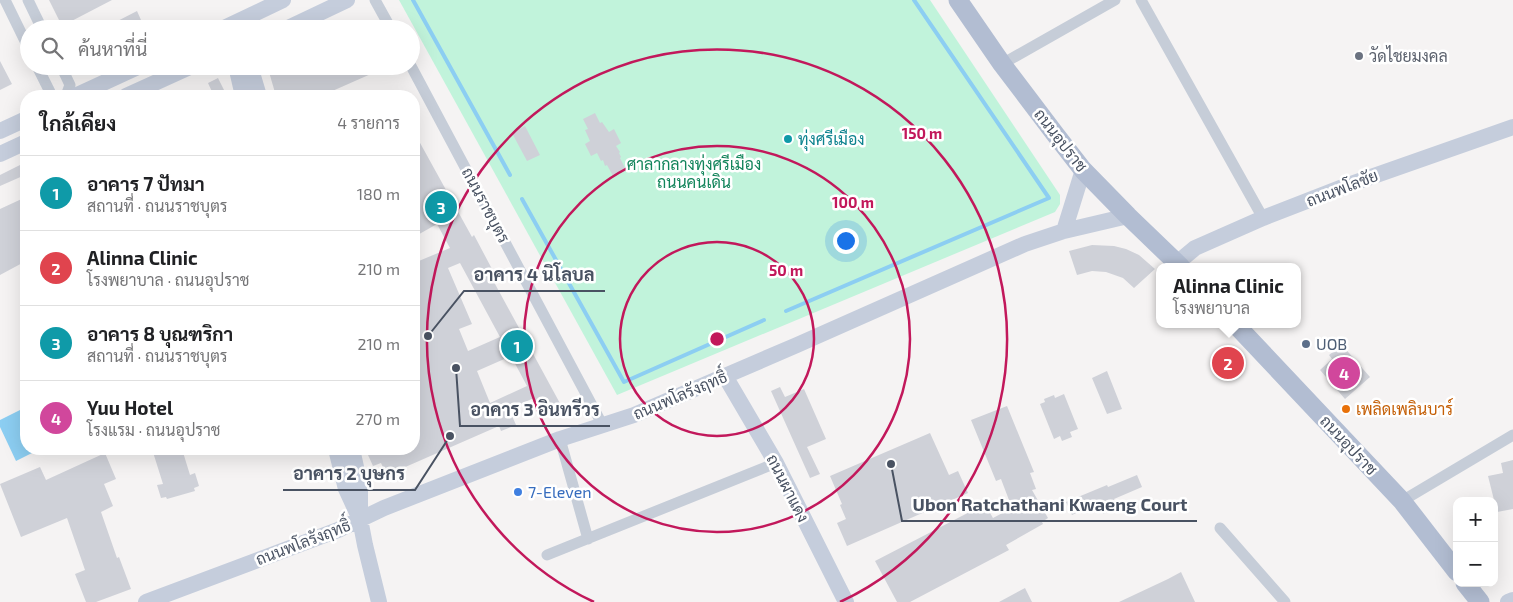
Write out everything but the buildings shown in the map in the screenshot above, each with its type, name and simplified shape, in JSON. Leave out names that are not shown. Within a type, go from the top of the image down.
[{"type":"main road","name":"ถนนอุปราช","points":[[958,0],[1002,64],[1083,170],[1177,263]]},
{"type":"main road","name":"ถนนอุปราช","points":[[1239,328],[1402,501],[1453,567]]},
{"type":"main road","points":[[1468,587],[1480,602]]},
{"type":"street","points":[[5,0],[20,31]]},
{"type":"street","points":[[28,0],[38,20]]},
{"type":"street","points":[[242,20],[283,0]]},
{"type":"street","points":[[305,20],[347,0]]},
{"type":"street","points":[[375,0],[386,20]]},
{"type":"street","points":[[1002,64],[1115,0]]},
{"type":"street","points":[[1141,0],[1263,218]]},
{"type":"street","points":[[42,75],[49,90]]},
{"type":"street","points":[[65,75],[70,85],[68,90]]},
{"type":"street","points":[[88,90],[120,75]]},
{"type":"street","points":[[139,90],[172,75]]},
{"type":"street","points":[[238,75],[242,90]]},
{"type":"street","points":[[253,75],[257,90]]},
{"type":"street","name":"ถนนราชบุตร","points":[[416,75],[602,424]]},
{"type":"street","points":[[0,132],[20,122]]},
{"type":"street","name":"ถนนพโลชัย","points":[[1181,263],[1195,248],[1263,218],[1348,185],[1513,127]]},
{"type":"street","points":[[0,154],[20,145]]},
{"type":"street","points":[[1064,231],[1083,170]]},
{"type":"street","name":"ถนนพโลรังฤทธิ์","points":[[146,602],[338,530],[384,508],[560,439],[634,415],[806,342],[1026,244],[1064,231],[1128,216]]},
{"type":"street","name":"ถนนผาแดง","points":[[725,376],[776,463],[846,602]]},
{"type":"street","points":[[1402,501],[1513,434]]},
{"type":"street","points":[[560,439],[588,539]]},
{"type":"street","points":[[338,455],[346,489],[360,519]]},
{"type":"street","points":[[353,455],[360,485],[360,519],[376,601]]},
{"type":"street","points":[[547,555],[776,463]]},
{"type":"street","points":[[1220,528],[1285,602]]},
{"type":"street","points":[[1508,602],[1513,600]]},
{"type":"green space","name":"ศาลากลางทุ่งศรีเมือง ถนนคนเดิน","points":[[399,0],[930,0],[1060,195],[1060,204],[1055,212],[617,395],[420,38],[420,20],[410,20]]},
{"type":"water","points":[[20,410],[20,455],[28,455],[16,461],[0,427],[0,420]]},
{"type":"waterway","points":[[413,0],[510,175]]},
{"type":"waterway","points":[[786,311],[1049,198],[914,0]]},
{"type":"waterway","points":[[522,199],[624,382],[764,320]]},
{"type":"place","name":"วัดไชยมงคล","points":[[1359,56]]},
{"type":"place","name":"ทุ่งศรีเมือง","points":[[788,139]]},
{"type":"place","name":"อาคาร 8 บุณฑริกา","points":[[441,207]]},
{"type":"place","name":"อาคาร 4 นิโลบล","points":[[428,336]]},
{"type":"place","name":"UOB","points":[[1306,344]]},
{"type":"place","name":"อาคาร 7 ปัทมา","points":[[517,346]]},
{"type":"place","name":"Alinna Clinic","points":[[1228,363]]},
{"type":"place","name":"อาคาร 3 อินทรีวร","points":[[456,368]]},
{"type":"place","name":"Yuu Hotel","points":[[1344,373]]},
{"type":"place","name":"เพลิดเพลินบาร์","points":[[1346,409]]},
{"type":"place","name":"อาคาร 2 บุษกร","points":[[450,436]]},
{"type":"place","name":"Ubon Ratchathani Kwaeng Court","points":[[891,464]]},
{"type":"place","name":"7-Eleven","points":[[518,492]]}]
